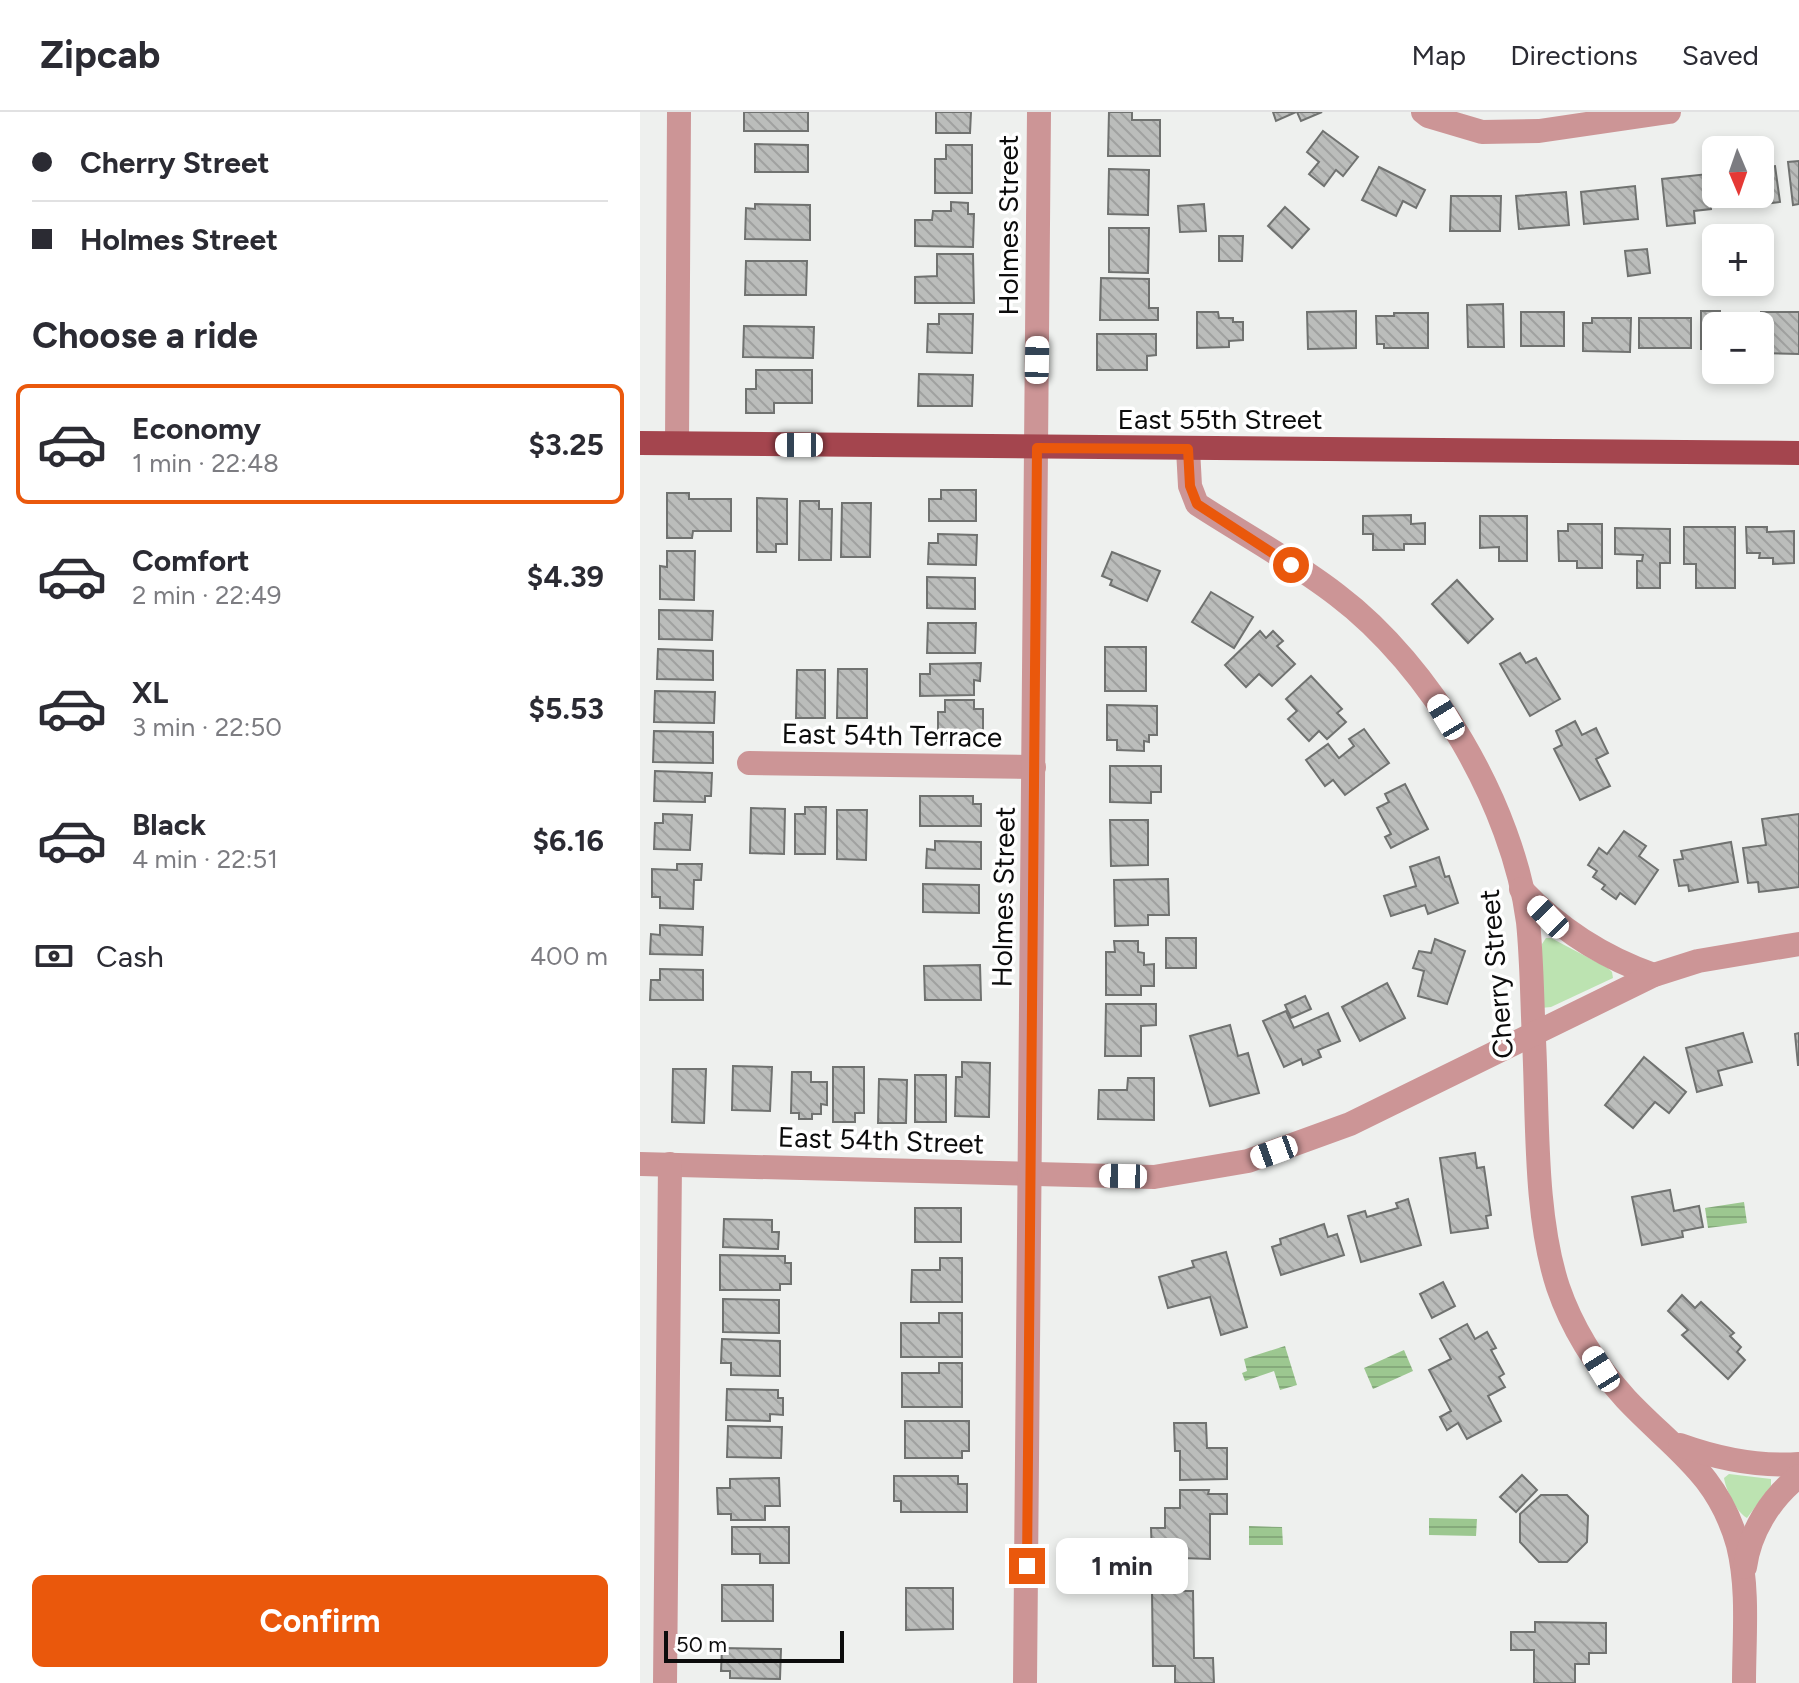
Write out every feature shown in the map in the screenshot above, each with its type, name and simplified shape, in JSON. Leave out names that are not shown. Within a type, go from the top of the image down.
[{"type":"main road","name":"East 55th Street","points":[[640,443],[1799,453]]},
{"type":"street","points":[[677,443],[679,112]]},
{"type":"street","name":"Holmes Street","points":[[1025,1683],[1039,112]]},
{"type":"street","points":[[1423,112],[1482,132],[1539,131],[1669,112]]},
{"type":"street","name":"Cherry Street","points":[[1188,449],[1190,486],[1197,504],[1337,595],[1391,644],[1432,694],[1488,788],[1510,848],[1528,922],[1543,1215],[1557,1286],[1574,1325],[1601,1369],[1627,1400],[1696,1465],[1727,1515],[1744,1577],[1744,1683]]},
{"type":"street","name":"East 54th Terrace","points":[[749,763],[1034,767]]},
{"type":"street","points":[[1521,889],[1548,917],[1575,938],[1633,968],[1654,975]]},
{"type":"street","name":"East 54th Street","points":[[640,1164],[1154,1177],[1248,1161],[1350,1124],[1654,975],[1698,961],[1799,944]]},
{"type":"street","points":[[665,1683],[670,1164]]},
{"type":"street","name":"Cherry Street","points":[[1674,1443],[1710,1456],[1744,1463],[1774,1466],[1799,1464]]},
{"type":"street","points":[[1744,1577],[1752,1540],[1761,1519],[1786,1486],[1799,1476]]},
{"type":"shaded area","points":[[1546,938],[1608,968],[1613,978],[1551,1007],[1541,1008],[1542,944]]},
{"type":"shaded area","points":[[1744,1202],[1747,1223],[1708,1228],[1705,1208]]},
{"type":"shaded area","points":[[1285,1346],[1297,1385],[1280,1390],[1274,1371],[1245,1381],[1242,1373],[1247,1371],[1244,1359]]},
{"type":"shaded area","points":[[1404,1350],[1413,1371],[1373,1389],[1364,1368]]},
{"type":"shaded area","points":[[1729,1474],[1771,1479],[1771,1486],[1747,1518],[1729,1494],[1724,1478]]},
{"type":"shaded area","points":[[1429,1518],[1477,1519],[1476,1536],[1429,1535]]},
{"type":"shaded area","points":[[1249,1526],[1282,1527],[1283,1545],[1249,1545]]},
{"type":"building","points":[[744,112],[808,112],[808,131],[744,131]]},
{"type":"building","points":[[936,112],[971,112],[970,133],[936,133]]},
{"type":"building","points":[[1109,112],[1132,112],[1132,120],[1160,120],[1160,156],[1108,156]]},
{"type":"building","points":[[1273,112],[1296,112],[1276,121]]},
{"type":"building","points":[[1297,112],[1322,112],[1301,121]]},
{"type":"building","points":[[1323,131],[1358,157],[1343,176],[1336,170],[1324,186],[1309,174],[1319,162],[1307,152]]},
{"type":"building","points":[[755,144],[808,145],[808,172],[755,172]]},
{"type":"building","points":[[946,145],[972,145],[972,193],[935,193],[935,159],[946,159]]},
{"type":"building","points":[[1799,161],[1799,204],[1793,205],[1788,162]]},
{"type":"building","points":[[1774,166],[1780,202],[1774,203]]},
{"type":"building","points":[[1379,167],[1425,190],[1416,208],[1403,201],[1396,216],[1362,200]]},
{"type":"building","points":[[1109,169],[1149,170],[1148,215],[1108,214]]},
{"type":"building","points":[[1702,175],[1702,208],[1711,209],[1694,211],[1695,223],[1667,226],[1662,179]]},
{"type":"building","points":[[1635,186],[1638,219],[1584,224],[1581,192]]},
{"type":"building","points":[[1566,192],[1569,225],[1519,229],[1516,196]]},
{"type":"building","points":[[1451,196],[1501,196],[1500,231],[1450,231]]},
{"type":"building","points":[[951,202],[968,203],[968,214],[974,214],[973,247],[915,246],[915,220],[932,220],[933,211],[951,211]]},
{"type":"building","points":[[755,204],[810,205],[810,240],[745,239],[746,208],[755,209]]},
{"type":"building","points":[[1204,204],[1206,231],[1180,232],[1178,206]]},
{"type":"building","points":[[1285,207],[1309,229],[1292,248],[1268,226]]},
{"type":"building","points":[[1109,228],[1149,228],[1148,273],[1109,272]]},
{"type":"building","points":[[1219,236],[1243,236],[1242,261],[1219,261]]},
{"type":"building","points":[[1647,249],[1650,273],[1628,276],[1625,251]]},
{"type":"building","points":[[937,254],[973,254],[974,303],[915,303],[915,277],[937,276]]},
{"type":"building","points":[[746,261],[807,261],[806,295],[745,295]]},
{"type":"building","points":[[1101,278],[1149,279],[1149,308],[1158,308],[1158,320],[1100,320]]},
{"type":"building","points":[[1503,304],[1504,347],[1468,347],[1467,305]]},
{"type":"building","points":[[1356,311],[1356,348],[1308,349],[1307,312]]},
{"type":"building","points":[[1701,311],[1720,311],[1702,312],[1701,349]]},
{"type":"building","points":[[1197,312],[1218,312],[1219,318],[1243,322],[1243,340],[1229,341],[1229,347],[1197,348]]},
{"type":"building","points":[[1521,312],[1564,312],[1564,346],[1521,346]]},
{"type":"building","points":[[1774,312],[1799,312],[1799,354],[1774,353]]},
{"type":"building","points":[[1394,313],[1428,313],[1428,348],[1384,348],[1384,344],[1377,344],[1376,316],[1394,316]]},
{"type":"building","points":[[939,314],[973,314],[972,353],[927,352],[928,324],[939,324]]},
{"type":"building","points":[[1592,318],[1631,318],[1630,352],[1583,351],[1583,323],[1592,323]]},
{"type":"building","points":[[1639,318],[1691,318],[1691,348],[1639,348]]},
{"type":"building","points":[[744,326],[814,327],[813,358],[743,357]]},
{"type":"building","points":[[1097,334],[1156,334],[1156,355],[1147,356],[1147,370],[1097,370]]},
{"type":"building","points":[[756,370],[812,370],[812,403],[774,403],[774,413],[746,413],[746,389],[756,389]]},
{"type":"building","points":[[919,374],[973,375],[972,406],[918,406]]},
{"type":"building","points":[[941,490],[976,490],[976,521],[929,521],[929,499],[941,499]]},
{"type":"building","points":[[667,493],[689,493],[689,499],[731,499],[731,531],[693,531],[692,538],[667,538]]},
{"type":"building","points":[[757,498],[787,499],[787,544],[776,544],[776,552],[757,552]]},
{"type":"building","points":[[800,501],[819,501],[819,509],[832,509],[831,560],[799,560]]},
{"type":"building","points":[[842,503],[871,503],[870,557],[841,557]]},
{"type":"building","points":[[1411,515],[1411,524],[1425,523],[1425,544],[1404,544],[1404,550],[1373,550],[1373,534],[1363,534],[1363,516]]},
{"type":"building","points":[[1480,516],[1527,516],[1527,561],[1499,561],[1499,547],[1480,548]]},
{"type":"building","points":[[1568,524],[1602,524],[1602,568],[1577,568],[1577,561],[1559,561],[1558,531],[1568,531]]},
{"type":"building","points":[[1684,527],[1735,527],[1735,588],[1696,588],[1696,564],[1684,564]]},
{"type":"building","points":[[1746,527],[1767,527],[1767,532],[1794,531],[1794,563],[1773,564],[1773,558],[1759,558],[1760,553],[1747,553]]},
{"type":"building","points":[[1615,528],[1670,529],[1670,563],[1660,563],[1660,588],[1637,588],[1637,561],[1642,561],[1643,555],[1615,554]]},
{"type":"building","points":[[938,534],[977,535],[976,565],[928,564],[929,543],[938,543]]},
{"type":"building","points":[[667,551],[695,551],[694,600],[660,599],[660,566],[667,567]]},
{"type":"building","points":[[1112,552],[1160,571],[1147,601],[1110,585],[1112,580],[1102,576]]},
{"type":"building","points":[[927,577],[975,578],[975,609],[927,608]]},
{"type":"building","points":[[1457,580],[1493,619],[1468,643],[1432,604]]},
{"type":"building","points":[[1211,592],[1253,617],[1234,648],[1192,622]]},
{"type":"building","points":[[659,610],[713,611],[712,640],[659,639]]},
{"type":"building","points":[[928,623],[976,623],[975,653],[927,653]]},
{"type":"building","points":[[1260,631],[1266,638],[1273,631],[1283,641],[1277,646],[1295,664],[1272,686],[1259,674],[1246,687],[1225,665]]},
{"type":"building","points":[[1105,647],[1146,647],[1146,691],[1105,691]]},
{"type":"building","points":[[658,649],[713,651],[713,680],[657,679]]},
{"type":"building","points":[[1520,653],[1526,663],[1536,658],[1560,699],[1530,716],[1500,664]]},
{"type":"building","points":[[981,663],[980,681],[974,680],[974,695],[920,696],[920,674],[930,674],[930,664]]},
{"type":"building","points":[[838,669],[867,669],[867,718],[837,718]]},
{"type":"building","points":[[797,670],[825,670],[825,718],[796,718]]},
{"type":"building","points":[[1311,676],[1342,709],[1337,713],[1346,722],[1327,739],[1319,731],[1309,741],[1288,719],[1297,711],[1286,699]]},
{"type":"building","points":[[655,691],[715,692],[714,723],[654,722]]},
{"type":"building","points":[[945,700],[974,700],[974,709],[983,709],[983,732],[975,732],[975,741],[938,741],[938,712],[945,712]]},
{"type":"building","points":[[1107,705],[1157,706],[1157,735],[1149,735],[1149,742],[1144,741],[1144,751],[1117,750],[1117,740],[1107,740]]},
{"type":"building","points":[[1575,721],[1582,735],[1596,728],[1608,753],[1596,759],[1610,786],[1580,800],[1554,749],[1562,745],[1556,731]]},
{"type":"building","points":[[1364,729],[1389,763],[1345,795],[1333,780],[1325,786],[1306,760],[1328,744],[1339,758],[1354,746],[1349,739]]},
{"type":"building","points":[[654,731],[713,732],[713,763],[653,762]]},
{"type":"building","points":[[1110,766],[1161,766],[1161,792],[1151,792],[1151,803],[1110,802]]},
{"type":"building","points":[[655,771],[712,773],[711,796],[705,796],[705,802],[654,801]]},
{"type":"building","points":[[1405,784],[1428,829],[1391,848],[1385,837],[1391,834],[1377,808],[1389,802],[1385,794]]},
{"type":"building","points":[[920,796],[973,796],[973,804],[981,804],[981,826],[920,826]]},
{"type":"building","points":[[805,807],[826,807],[825,854],[795,854],[795,814],[805,814]]},
{"type":"building","points":[[751,808],[785,809],[784,854],[750,853]]},
{"type":"building","points":[[837,810],[867,810],[866,860],[837,859]]},
{"type":"building","points":[[663,814],[692,815],[690,850],[654,849],[655,823],[663,823]]},
{"type":"building","points":[[1799,814],[1799,887],[1759,892],[1758,882],[1748,883],[1743,848],[1766,845],[1762,819]]},
{"type":"building","points":[[1110,820],[1148,820],[1148,865],[1111,866]]},
{"type":"building","points":[[1624,831],[1646,846],[1639,856],[1658,870],[1635,904],[1620,893],[1616,899],[1602,889],[1605,885],[1593,877],[1597,871],[1588,865],[1599,848],[1607,854]]},
{"type":"building","points":[[935,841],[981,842],[981,869],[926,868],[927,849],[935,850]]},
{"type":"building","points":[[1731,842],[1738,882],[1689,891],[1688,885],[1679,886],[1674,860],[1683,859],[1681,851]]},
{"type":"building","points":[[1439,857],[1458,903],[1428,914],[1425,905],[1391,916],[1384,896],[1416,886],[1410,867]]},
{"type":"building","points":[[677,864],[702,864],[701,880],[694,880],[693,909],[660,908],[660,897],[652,897],[652,869],[677,870]]},
{"type":"building","points":[[1168,879],[1169,915],[1148,915],[1148,925],[1115,926],[1114,880]]},
{"type":"building","points":[[923,884],[979,885],[979,913],[923,912]]},
{"type":"building","points":[[660,925],[703,927],[702,955],[650,954],[651,934],[660,935]]},
{"type":"building","points":[[1166,938],[1196,938],[1196,968],[1166,968]]},
{"type":"building","points":[[1435,939],[1465,951],[1447,1004],[1418,996],[1424,971],[1413,968],[1419,951],[1431,953]]},
{"type":"building","points":[[1114,941],[1138,941],[1138,952],[1144,953],[1144,965],[1154,964],[1154,986],[1141,986],[1141,995],[1106,995],[1106,952],[1115,952]]},
{"type":"building","points":[[980,965],[981,1000],[925,1000],[924,966]]},
{"type":"building","points":[[660,969],[703,970],[703,1000],[650,1000],[651,980],[660,980]]},
{"type":"building","points":[[1387,983],[1405,1018],[1360,1041],[1342,1007]]},
{"type":"building","points":[[1305,996],[1311,1009],[1291,1018],[1285,1005]]},
{"type":"building","points":[[1106,1004],[1156,1004],[1156,1025],[1141,1026],[1141,1056],[1105,1056]]},
{"type":"building","points":[[1286,1011],[1294,1028],[1328,1013],[1340,1041],[1318,1050],[1321,1057],[1303,1065],[1301,1059],[1284,1067],[1263,1021]]},
{"type":"building","points":[[1230,1025],[1238,1056],[1248,1053],[1259,1093],[1210,1106],[1190,1036]]},
{"type":"building","points":[[1743,1033],[1752,1062],[1718,1071],[1722,1085],[1697,1092],[1686,1048]]},
{"type":"building","points":[[1799,1033],[1799,1065],[1798,1065],[1795,1034]]},
{"type":"building","points":[[1644,1057],[1686,1092],[1669,1113],[1655,1102],[1633,1128],[1605,1105]]},
{"type":"building","points":[[962,1062],[990,1063],[989,1117],[955,1116],[956,1077],[962,1077]]},
{"type":"building","points":[[733,1066],[772,1067],[770,1111],[732,1110]]},
{"type":"building","points":[[833,1067],[864,1067],[864,1113],[855,1113],[855,1122],[833,1122]]},
{"type":"building","points":[[673,1069],[706,1069],[704,1123],[672,1122]]},
{"type":"building","points":[[792,1072],[811,1072],[811,1082],[827,1082],[827,1105],[821,1104],[821,1114],[812,1114],[812,1119],[799,1119],[799,1113],[791,1113]]},
{"type":"building","points":[[915,1075],[946,1075],[946,1122],[915,1122]]},
{"type":"building","points":[[1128,1078],[1154,1078],[1154,1120],[1098,1119],[1099,1090],[1127,1090]]},
{"type":"building","points":[[879,1079],[907,1080],[906,1123],[878,1123]]},
{"type":"building","points":[[1475,1153],[1477,1168],[1484,1167],[1491,1215],[1486,1216],[1488,1228],[1451,1233],[1440,1158]]},
{"type":"building","points":[[1670,1190],[1674,1211],[1699,1206],[1703,1227],[1682,1231],[1683,1237],[1642,1245],[1632,1197]]},
{"type":"building","points":[[1408,1199],[1421,1245],[1361,1262],[1348,1216],[1365,1211],[1367,1217],[1398,1208],[1396,1203]]},
{"type":"building","points":[[915,1208],[961,1208],[961,1242],[915,1242]]},
{"type":"building","points":[[724,1219],[772,1220],[772,1232],[779,1232],[778,1249],[723,1247]]},
{"type":"building","points":[[1324,1224],[1328,1237],[1337,1234],[1344,1255],[1281,1275],[1272,1247],[1281,1244],[1280,1239]]},
{"type":"building","points":[[1226,1252],[1247,1327],[1221,1335],[1210,1297],[1168,1308],[1159,1277],[1194,1267],[1192,1261]]},
{"type":"building","points":[[720,1255],[785,1256],[785,1263],[791,1263],[791,1284],[780,1284],[780,1290],[720,1290]]},
{"type":"building","points":[[940,1258],[962,1258],[962,1302],[911,1302],[912,1270],[940,1270]]},
{"type":"building","points":[[1443,1282],[1455,1306],[1432,1318],[1420,1294]]},
{"type":"building","points":[[1682,1295],[1695,1308],[1701,1302],[1734,1333],[1730,1336],[1741,1347],[1737,1352],[1745,1360],[1728,1379],[1682,1335],[1688,1330],[1668,1311]]},
{"type":"building","points":[[723,1299],[779,1300],[779,1333],[723,1332]]},
{"type":"building","points":[[939,1313],[962,1313],[962,1357],[901,1357],[901,1323],[939,1323]]},
{"type":"building","points":[[1467,1324],[1475,1339],[1487,1332],[1496,1348],[1491,1350],[1504,1374],[1499,1377],[1505,1387],[1488,1396],[1501,1421],[1467,1439],[1458,1423],[1447,1430],[1440,1417],[1451,1411],[1429,1370],[1451,1359],[1440,1339]]},
{"type":"building","points":[[722,1339],[780,1341],[780,1376],[731,1375],[731,1363],[721,1363]]},
{"type":"building","points":[[939,1363],[962,1363],[962,1407],[902,1407],[902,1373],[939,1373]]},
{"type":"building","points":[[727,1389],[778,1390],[778,1398],[783,1398],[783,1415],[770,1414],[770,1421],[726,1420]]},
{"type":"building","points":[[905,1421],[969,1421],[969,1451],[962,1451],[962,1458],[905,1458]]},
{"type":"building","points":[[1174,1423],[1206,1423],[1207,1448],[1227,1448],[1227,1479],[1180,1480],[1180,1451],[1175,1451]]},
{"type":"building","points":[[728,1426],[782,1427],[781,1458],[727,1457]]},
{"type":"building","points":[[1522,1475],[1537,1490],[1516,1512],[1500,1497]]},
{"type":"building","points":[[894,1476],[958,1476],[958,1484],[967,1484],[967,1512],[901,1512],[901,1501],[894,1501]]},
{"type":"building","points":[[779,1478],[780,1506],[765,1506],[765,1520],[731,1520],[731,1514],[718,1514],[717,1488],[730,1488],[730,1479]]},
{"type":"building","points":[[1180,1490],[1209,1490],[1208,1494],[1227,1494],[1227,1514],[1210,1514],[1210,1559],[1152,1557],[1151,1528],[1165,1528],[1165,1508],[1180,1508]]},
{"type":"building","points":[[1541,1495],[1567,1495],[1588,1516],[1587,1542],[1567,1562],[1539,1562],[1520,1542],[1520,1514]]},
{"type":"building","points":[[732,1527],[789,1527],[789,1563],[760,1563],[760,1554],[732,1554]]},
{"type":"building","points":[[722,1585],[773,1585],[773,1621],[722,1621]]},
{"type":"building","points":[[906,1588],[953,1588],[953,1629],[906,1630]]},
{"type":"building","points":[[1152,1591],[1193,1591],[1194,1658],[1213,1658],[1214,1683],[1175,1683],[1175,1666],[1153,1666]]},
{"type":"building","points":[[1535,1622],[1606,1623],[1606,1653],[1589,1653],[1589,1664],[1575,1664],[1575,1683],[1534,1683],[1534,1650],[1511,1650],[1511,1632],[1535,1632]]},
{"type":"building","points":[[722,1648],[781,1649],[780,1679],[730,1678],[730,1671],[721,1671]]},
{"type":"route","points":[[1027,1566],[1037,448],[1188,449],[1190,486],[1197,504],[1291,565]]}]
